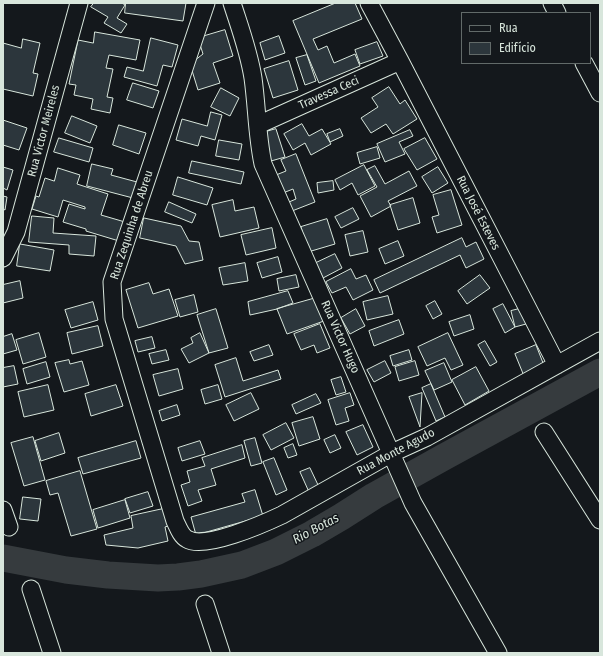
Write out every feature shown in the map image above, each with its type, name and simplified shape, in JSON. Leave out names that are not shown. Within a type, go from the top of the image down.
[{"type":"street","name":"Rua Victor Meireles","points":[[3,258],[16,232],[79,3]]},
{"type":"street","name":"Rua Zequinha de Abreu","points":[[186,539],[175,521],[114,319],[112,282],[206,3]]},
{"type":"street","name":"Rua Victor Hugo","points":[[232,3],[248,52],[253,77],[259,147],[263,164],[416,509],[496,652]]},
{"type":"street","name":"Rua José Esteves","points":[[369,3],[557,365]]},
{"type":"street","points":[[552,3],[556,12]]},
{"type":"street","name":"Travessa Ceci","points":[[258,125],[400,61]]},
{"type":"street","points":[[585,64],[600,93]]},
{"type":"street","name":"Rua Monte Agudo","points":[[186,539],[200,543],[239,533],[282,515],[394,459],[427,437],[600,341]]},
{"type":"street","points":[[544,432],[600,520]]},
{"type":"street","points":[[3,510],[9,527]]},
{"type":"street","points":[[32,589],[52,653]]},
{"type":"street","points":[[205,604],[221,653]]},
{"type":"building","points":[[94,3],[122,3],[125,5],[117,18],[127,24],[121,33],[104,23],[108,17],[91,7]]},
{"type":"building","points":[[126,3],[186,3],[183,21],[125,13]]},
{"type":"building","points":[[336,3],[355,3],[362,19],[313,39],[318,50],[327,46],[334,63],[355,54],[360,66],[319,83],[293,21]]},
{"type":"building","points":[[225,30],[233,56],[213,63],[220,83],[198,90],[190,64],[203,54],[198,38]]},
{"type":"building","points":[[95,32],[140,40],[136,60],[109,55],[106,68],[113,69],[107,97],[113,98],[110,113],[91,109],[93,99],[74,95],[76,85],[69,84],[78,40],[93,43]]},
{"type":"building","points":[[279,36],[285,53],[265,60],[260,43]]},
{"type":"building","points":[[151,38],[178,45],[172,67],[163,65],[157,86],[124,77],[127,67],[143,71]]},
{"type":"building","points":[[23,39],[40,43],[33,73],[38,74],[33,96],[3,89],[3,43],[21,48]]},
{"type":"building","points":[[377,42],[383,56],[360,64],[355,50]]},
{"type":"building","points":[[307,55],[316,81],[305,85],[296,58]]},
{"type":"building","points":[[289,61],[298,90],[273,98],[264,69]]},
{"type":"building","points":[[133,83],[159,91],[153,108],[127,100]]},
{"type":"building","points":[[389,87],[400,104],[405,100],[417,119],[393,134],[386,124],[371,133],[361,118],[378,107],[372,98]]},
{"type":"building","points":[[221,88],[239,98],[230,116],[211,107]]},
{"type":"building","points":[[211,112],[222,115],[215,140],[201,136],[198,146],[176,140],[182,119],[207,126]]},
{"type":"building","points":[[72,116],[97,126],[90,143],[65,133]]},
{"type":"building","points":[[3,120],[27,128],[19,150],[3,145]]},
{"type":"building","points":[[302,124],[309,136],[322,129],[331,144],[311,155],[305,143],[293,150],[284,134]]},
{"type":"building","points":[[119,125],[146,133],[139,154],[113,145]]},
{"type":"building","points":[[276,129],[285,157],[271,161],[262,133]]},
{"type":"building","points":[[340,129],[343,136],[330,142],[327,134]]},
{"type":"building","points":[[410,130],[413,136],[399,142],[405,154],[385,162],[377,144]]},
{"type":"building","points":[[59,138],[93,148],[89,162],[54,152]]},
{"type":"building","points":[[425,138],[437,159],[417,170],[404,149]]},
{"type":"building","points":[[219,140],[242,144],[239,160],[216,156]]},
{"type":"building","points":[[377,147],[380,158],[360,164],[357,153]]},
{"type":"building","points":[[296,154],[315,202],[292,211],[289,202],[296,199],[293,189],[283,193],[276,175],[286,171],[281,160]]},
{"type":"building","points":[[192,161],[244,172],[241,184],[189,173]]},
{"type":"building","points":[[92,164],[113,169],[111,175],[137,182],[133,198],[87,186]]},
{"type":"building","points":[[364,165],[375,186],[358,195],[352,183],[340,190],[335,180]]},
{"type":"building","points":[[375,166],[385,184],[409,171],[417,186],[388,201],[391,206],[371,217],[360,196],[377,187],[367,170]]},
{"type":"building","points":[[3,167],[13,170],[7,190],[3,188]]},
{"type":"building","points":[[438,167],[448,183],[432,193],[422,177]]},
{"type":"building","points":[[58,168],[80,175],[77,184],[108,194],[101,215],[125,222],[119,241],[63,222],[69,204],[85,209],[85,207],[63,200],[58,217],[32,209],[36,196],[39,197],[45,178],[54,181]]},
{"type":"building","points":[[178,177],[213,188],[207,205],[173,195]]},
{"type":"building","points":[[333,181],[334,190],[318,193],[317,183]]},
{"type":"building","points":[[451,190],[462,225],[437,233],[432,217],[439,215],[433,195]]},
{"type":"building","points":[[3,196],[7,197],[5,210],[3,209]]},
{"type":"building","points":[[413,198],[420,223],[398,230],[390,205]]},
{"type":"building","points":[[233,200],[235,211],[254,207],[259,228],[220,237],[212,205]]},
{"type":"building","points":[[169,202],[196,214],[192,223],[165,212]]},
{"type":"building","points":[[353,208],[359,219],[341,228],[335,217]]},
{"type":"building","points":[[32,216],[54,218],[53,233],[96,236],[94,256],[69,254],[69,245],[29,242]]},
{"type":"building","points":[[144,218],[181,226],[189,241],[199,242],[203,260],[185,264],[176,246],[140,238]]},
{"type":"building","points":[[327,219],[335,244],[308,252],[301,227]]},
{"type":"building","points":[[272,228],[276,248],[246,255],[241,235]]},
{"type":"building","points":[[363,231],[368,252],[350,256],[345,235]]},
{"type":"building","points":[[462,238],[466,247],[476,242],[484,259],[466,268],[460,255],[380,293],[374,280]]},
{"type":"building","points":[[398,241],[404,256],[385,264],[379,249]]},
{"type":"building","points":[[20,244],[54,250],[50,271],[17,266]]},
{"type":"building","points":[[335,254],[342,268],[323,278],[316,263]]},
{"type":"building","points":[[278,257],[282,272],[262,278],[257,263]]},
{"type":"building","points":[[245,263],[248,281],[223,285],[219,268]]},
{"type":"building","points":[[351,269],[356,279],[366,275],[373,290],[353,300],[346,287],[332,293],[326,282]]},
{"type":"building","points":[[296,275],[299,287],[279,291],[277,279]]},
{"type":"building","points":[[480,275],[490,288],[467,304],[458,291]]},
{"type":"building","points":[[20,281],[23,298],[3,303],[3,285]]},
{"type":"building","points":[[149,283],[153,294],[169,289],[178,316],[138,328],[126,290]]},
{"type":"building","points":[[288,291],[293,303],[277,309],[250,315],[248,302]]},
{"type":"building","points":[[194,295],[198,312],[180,317],[175,300]]},
{"type":"building","points":[[388,296],[393,314],[367,320],[363,302]]},
{"type":"building","points":[[316,298],[324,321],[287,334],[277,309]]},
{"type":"building","points":[[435,301],[442,314],[433,319],[426,306]]},
{"type":"building","points":[[93,302],[98,320],[71,328],[65,310]]},
{"type":"building","points":[[503,304],[515,327],[505,333],[493,309]]},
{"type":"building","points":[[523,308],[526,324],[515,327],[511,311]]},
{"type":"building","points":[[216,309],[228,348],[209,353],[197,315]]},
{"type":"building","points":[[356,309],[365,326],[350,334],[341,318]]},
{"type":"building","points":[[470,315],[474,329],[454,336],[449,322]]},
{"type":"building","points":[[399,320],[404,334],[374,346],[369,331]]},
{"type":"building","points":[[320,324],[330,348],[317,353],[314,345],[301,350],[294,334]]},
{"type":"building","points":[[98,326],[103,346],[72,354],[67,333]]},
{"type":"building","points":[[39,333],[46,357],[23,364],[16,340]]},
{"type":"building","points":[[200,333],[209,353],[189,363],[181,349],[193,343],[191,338]]},
{"type":"building","points":[[448,333],[463,365],[451,370],[445,358],[427,366],[418,347]]},
{"type":"building","points":[[12,334],[17,350],[3,354],[3,337]]},
{"type":"building","points":[[152,337],[155,348],[138,352],[135,341]]},
{"type":"building","points":[[485,341],[497,362],[490,366],[478,345]]},
{"type":"building","points":[[269,345],[273,355],[254,361],[250,352]]},
{"type":"building","points":[[536,345],[545,368],[524,376],[515,354]]},
{"type":"building","points":[[166,350],[169,360],[152,364],[149,354]]},
{"type":"building","points":[[409,350],[412,360],[393,366],[390,356]]},
{"type":"building","points":[[236,358],[243,381],[278,370],[281,379],[225,397],[215,365]]},
{"type":"building","points":[[69,360],[70,364],[82,361],[89,385],[64,392],[55,363]]},
{"type":"building","points":[[385,361],[391,373],[374,382],[367,370]]},
{"type":"building","points":[[415,361],[419,375],[399,381],[395,367]]},
{"type":"building","points":[[46,362],[50,377],[27,384],[23,369]]},
{"type":"building","points":[[444,363],[452,382],[434,390],[425,371]]},
{"type":"building","points":[[14,366],[18,384],[3,387],[3,368]]},
{"type":"building","points":[[476,367],[489,391],[465,405],[452,380]]},
{"type":"building","points":[[178,369],[183,389],[159,396],[153,375]]},
{"type":"building","points":[[341,377],[346,392],[336,395],[331,380]]},
{"type":"building","points":[[431,384],[445,417],[436,421],[422,388]]},
{"type":"building","points":[[48,385],[54,410],[24,417],[18,392]]},
{"type":"building","points":[[116,385],[123,406],[91,416],[85,394]]},
{"type":"building","points":[[218,385],[222,399],[205,404],[201,390]]},
{"type":"building","points":[[251,393],[259,409],[234,421],[226,405]]},
{"type":"building","points":[[350,393],[354,405],[345,408],[349,421],[336,425],[328,400]]},
{"type":"building","points":[[422,393],[420,427],[409,397]]},
{"type":"building","points":[[316,394],[321,403],[296,414],[292,405]]},
{"type":"building","points":[[177,405],[180,415],[162,421],[159,411]]},
{"type":"building","points":[[313,417],[320,439],[299,446],[292,423]]},
{"type":"building","points":[[286,423],[294,438],[271,450],[263,435]]},
{"type":"building","points":[[363,425],[373,447],[357,455],[346,432]]},
{"type":"building","points":[[59,433],[65,453],[41,461],[35,441]]},
{"type":"building","points":[[335,435],[341,448],[330,453],[324,440]]},
{"type":"building","points":[[33,437],[45,480],[24,486],[11,443]]},
{"type":"building","points":[[255,438],[262,463],[251,466],[244,441]]},
{"type":"building","points":[[136,441],[141,458],[83,474],[78,458]]},
{"type":"building","points":[[200,441],[205,454],[182,461],[178,448]]},
{"type":"building","points":[[293,444],[297,455],[288,458],[284,448]]},
{"type":"building","points":[[242,445],[245,458],[211,469],[216,485],[198,490],[202,501],[188,506],[181,485],[190,482],[187,471],[205,466],[202,458]]},
{"type":"building","points":[[274,458],[287,490],[276,495],[263,462]]},
{"type":"building","points":[[310,468],[319,487],[309,492],[300,472]]},
{"type":"building","points":[[80,471],[97,529],[71,536],[58,493],[50,495],[46,481]]},
{"type":"building","points":[[255,490],[263,516],[196,535],[191,517],[245,502],[242,494]]},
{"type":"building","points":[[148,492],[153,506],[130,513],[125,499]]},
{"type":"building","points":[[23,497],[41,499],[38,521],[20,519]]},
{"type":"building","points":[[125,500],[130,518],[98,528],[93,510]]},
{"type":"building","points":[[163,509],[168,526],[165,527],[168,541],[138,548],[106,545],[104,535],[133,528],[131,516]]},
{"type":"waterway","name":"Rio Botas","points":[[3,558],[66,570],[108,575],[158,578],[201,574],[242,565],[276,552],[312,534],[374,496],[600,372]]}]
